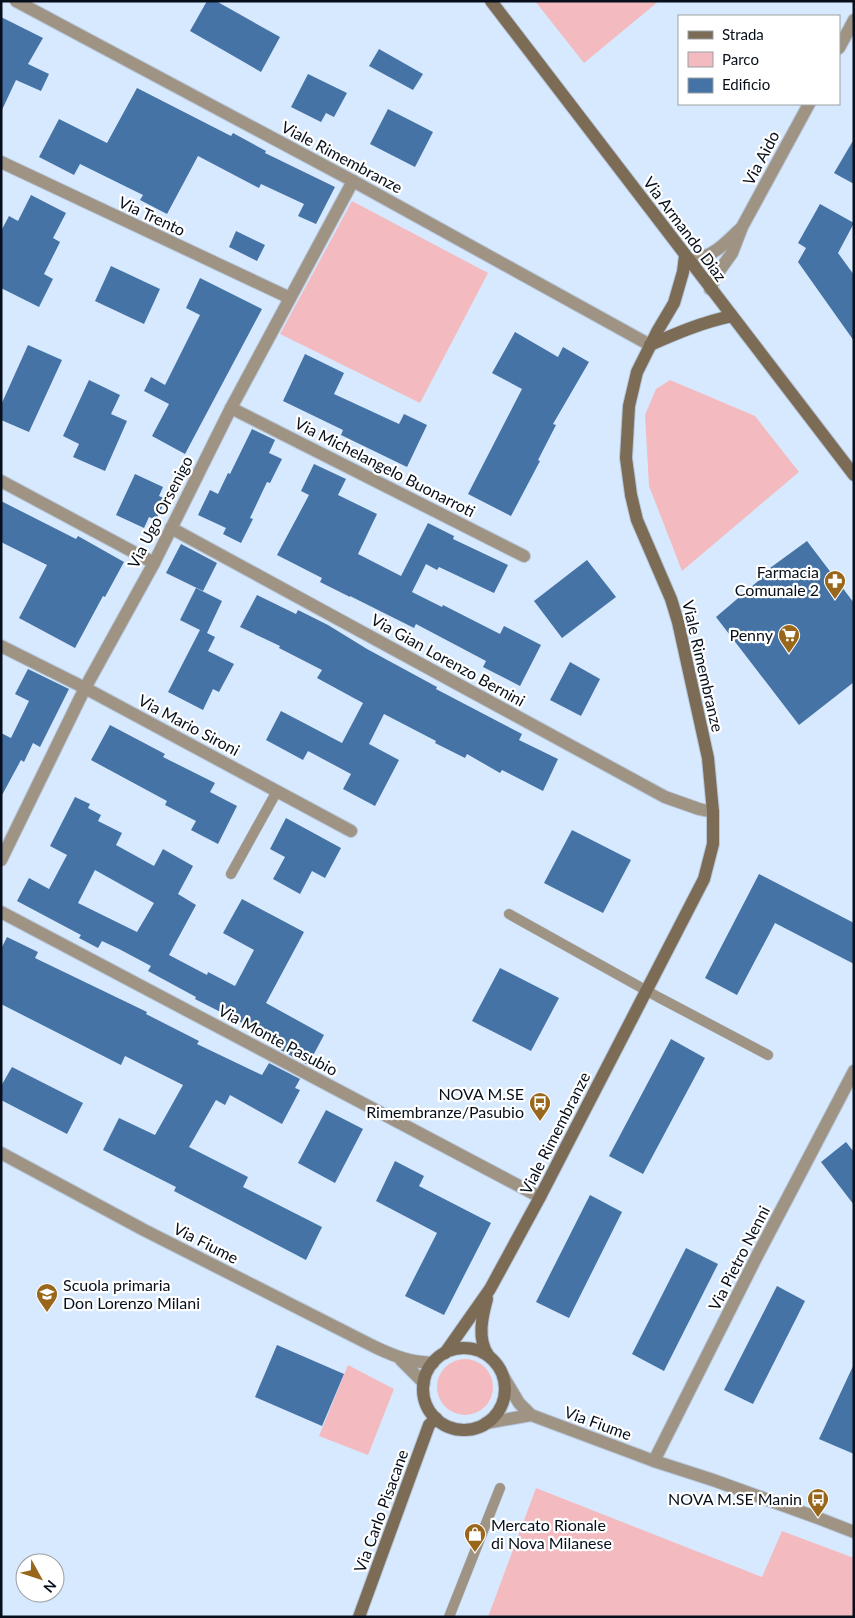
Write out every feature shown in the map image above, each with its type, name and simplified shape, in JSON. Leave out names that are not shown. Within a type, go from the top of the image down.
[{"type":"street","name":"Viale Rimembranze","points":[[16,1],[353,181],[650,345]]},
{"type":"street","name":"Via Armando Diaz","points":[[491,1],[854,475]]},
{"type":"street","points":[[840,46],[854,20]]},
{"type":"street","name":"Via Aido","points":[[710,289],[717,274],[738,242],[742,227],[808,105]]},
{"type":"street","name":"Via Trento","points":[[1,162],[290,298]]},
{"type":"street","name":"Via Ugo Orsenigo","points":[[1,860],[85,688],[154,563],[231,408],[353,181]]},
{"type":"street","name":"Via Aido","points":[[685,256],[692,260],[708,256],[725,244],[742,227]]},
{"type":"street","name":"Viale Rimembranze","points":[[445,1353],[490,1289],[540,1198],[704,879],[713,844],[713,812],[708,758],[678,622],[671,599],[637,520],[626,458],[629,406],[638,372],[650,345],[674,303],[683,272],[685,256]]},
{"type":"street","points":[[650,345],[684,330],[732,316]]},
{"type":"street","name":"Via Michelangelo Buonarroti","points":[[231,408],[524,556]]},
{"type":"street","points":[[1,481],[154,563]]},
{"type":"street","name":"Via Gian Lorenzo Bernini","points":[[171,528],[665,797],[713,812]]},
{"type":"street","name":"Via Mario Sironi","points":[[1,646],[85,688],[350,831]]},
{"type":"street","name":"Via Monte Pasubio","points":[[1,912],[540,1198]]},
{"type":"street","name":"Via Pietro Nenni","points":[[654,1461],[854,1071]]},
{"type":"street","name":"Via Fiume","points":[[1,1153],[144,1230],[399,1358],[433,1363]]},
{"type":"street","name":"Viale Rimembranze","points":[[488,1355],[481,1336],[490,1289]]},
{"type":"street","points":[[454,1349],[478,1350],[488,1355],[497,1364],[519,1402],[531,1415],[486,1423],[474,1428],[460,1429],[446,1425],[436,1418],[426,1403],[424,1383],[428,1370],[445,1353],[454,1349]]},
{"type":"street","name":"Via Fiume","points":[[399,1358],[424,1383]]},
{"type":"street","points":[[486,1423],[497,1413],[502,1404],[505,1390],[503,1376]]},
{"type":"street","name":"Via Fiume","points":[[531,1415],[854,1532]]},
{"type":"street","name":"Via Carlo Pisacane","points":[[359,1617],[429,1425],[436,1418]]},
{"type":"lane","points":[[232,874],[277,791]]},
{"type":"lane","points":[[509,914],[768,1055]]},
{"type":"lane","points":[[449,1617],[500,1488]]},
{"type":"green space","points":[[535,1],[659,1],[584,63]]},
{"type":"green space","points":[[352,201],[488,273],[420,403],[280,334]]},
{"type":"green space","points":[[670,380],[755,416],[799,472],[682,571],[649,486],[645,415],[656,389]]},
{"type":"green space","points":[[459,1359],[471,1359],[485,1367],[493,1381],[491,1398],[485,1407],[471,1415],[459,1415],[449,1410],[442,1403],[437,1393],[437,1381],[442,1371],[449,1364]]},
{"type":"green space","points":[[348,1365],[394,1389],[368,1455],[319,1436]]},
{"type":"green space","points":[[536,1488],[762,1577],[782,1531],[854,1558],[854,1617],[488,1617]]},
{"type":"building","points":[[207,1],[216,1],[280,37],[261,72],[190,31]]},
{"type":"building","points":[[1,17],[43,38],[28,64],[49,74],[41,91],[16,80],[1,112]]},
{"type":"building","points":[[379,49],[423,74],[413,90],[369,66]]},
{"type":"building","points":[[308,74],[347,93],[334,117],[326,113],[321,122],[291,107]]},
{"type":"building","points":[[137,88],[231,136],[233,133],[266,151],[265,153],[335,187],[316,224],[298,216],[304,204],[261,184],[259,188],[198,156],[167,214],[140,200],[143,195],[80,164],[74,175],[39,157],[59,119],[107,143]]},
{"type":"building","points":[[388,109],[433,132],[415,167],[370,144]]},
{"type":"building","points":[[854,139],[854,184],[834,173]]},
{"type":"building","points":[[31,195],[66,213],[53,238],[60,242],[44,274],[53,279],[39,307],[1,288],[1,231],[9,216],[18,221]]},
{"type":"building","points":[[820,204],[854,223],[838,253],[854,275],[854,341],[798,262],[806,248],[798,243]]},
{"type":"building","points":[[236,231],[265,245],[257,261],[229,247]]},
{"type":"building","points":[[111,266],[160,289],[144,324],[95,301]]},
{"type":"building","points":[[200,278],[262,309],[185,454],[152,436],[169,404],[144,391],[151,377],[165,385],[200,315],[186,308]]},
{"type":"building","points":[[515,332],[558,357],[563,347],[589,362],[553,424],[556,425],[538,460],[540,461],[511,516],[468,494],[522,389],[492,373]]},
{"type":"building","points":[[28,345],[62,360],[29,432],[1,420],[1,405]]},
{"type":"building","points":[[305,354],[344,373],[334,394],[399,424],[404,414],[427,425],[407,467],[341,435],[343,430],[283,401]]},
{"type":"building","points":[[89,380],[120,395],[111,414],[127,421],[105,471],[73,457],[79,444],[63,436]]},
{"type":"building","points":[[252,429],[275,440],[269,453],[282,459],[270,483],[267,482],[250,518],[253,519],[241,543],[223,534],[226,528],[198,515],[210,490],[218,494]]},
{"type":"building","points":[[314,464],[346,479],[338,495],[377,514],[358,554],[401,576],[428,523],[454,536],[453,539],[508,565],[494,593],[439,567],[437,570],[426,564],[412,592],[442,607],[443,605],[500,634],[504,626],[541,645],[520,686],[483,667],[486,661],[416,624],[414,628],[320,582],[322,578],[277,555],[309,495],[301,491]]},
{"type":"building","points":[[135,474],[163,487],[159,496],[166,499],[156,520],[149,517],[144,528],[116,515]]},
{"type":"building","points":[[1,501],[76,539],[78,536],[124,562],[75,648],[19,618],[47,565],[1,542]]},
{"type":"building","points":[[807,541],[854,603],[854,682],[799,725],[716,617],[771,570],[770,568]]},
{"type":"building","points":[[181,544],[217,563],[203,591],[166,573]]},
{"type":"building","points":[[587,560],[616,597],[562,638],[534,601]]},
{"type":"building","points":[[196,588],[222,601],[207,633],[215,637],[208,651],[234,664],[219,692],[213,689],[203,710],[168,692],[200,630],[180,620]]},
{"type":"building","points":[[257,595],[296,614],[298,610],[328,625],[367,649],[437,687],[436,689],[522,734],[519,740],[558,759],[543,791],[502,770],[500,773],[467,754],[465,758],[384,714],[369,744],[399,760],[375,806],[343,789],[351,774],[308,751],[303,760],[266,740],[281,711],[342,743],[363,703],[317,678],[322,670],[279,648],[280,646],[240,627]]},
{"type":"building","points":[[570,662],[600,679],[581,716],[550,700]]},
{"type":"building","points":[[28,669],[69,689],[40,747],[33,743],[24,762],[21,760],[1,797],[1,733],[11,738],[29,701],[15,694]]},
{"type":"building","points":[[110,725],[165,754],[163,757],[215,783],[210,792],[237,806],[218,844],[191,830],[196,821],[165,805],[167,801],[91,760]]},
{"type":"building","points":[[75,797],[90,804],[88,808],[101,815],[98,821],[122,833],[116,845],[154,866],[163,849],[193,866],[178,894],[196,905],[169,955],[207,975],[208,972],[235,986],[254,950],[223,933],[242,899],[304,932],[266,1003],[324,1035],[308,1065],[246,1029],[248,1026],[195,999],[196,997],[148,971],[151,966],[102,941],[98,948],[79,938],[81,935],[17,901],[29,878],[49,889],[67,855],[50,846]],"holes":[[[95,870],[154,903],[137,932],[78,903]]]},
{"type":"building","points":[[286,818],[341,848],[325,878],[312,871],[300,894],[273,879],[285,857],[270,849]]},
{"type":"building","points":[[572,830],[631,860],[603,913],[544,883]]},
{"type":"building","points":[[759,874],[854,923],[854,964],[775,923],[737,995],[705,978]]},
{"type":"building","points":[[7,937],[38,952],[35,958],[147,1012],[146,1014],[199,1041],[197,1044],[262,1075],[269,1063],[300,1079],[295,1088],[300,1090],[282,1124],[230,1095],[225,1105],[216,1100],[189,1147],[248,1177],[243,1187],[322,1227],[306,1260],[174,1191],[176,1187],[103,1150],[119,1118],[155,1135],[183,1085],[125,1056],[121,1065],[1,1004],[1,949]]},
{"type":"building","points":[[500,968],[559,998],[531,1051],[472,1021]]},
{"type":"building","points":[[671,1039],[705,1058],[643,1174],[609,1156]]},
{"type":"building","points":[[12,1067],[83,1103],[67,1134],[1,1100],[1,1086]]},
{"type":"building","points":[[326,1110],[363,1129],[335,1183],[298,1163]]},
{"type":"building","points":[[846,1142],[854,1152],[854,1205],[821,1162]]},
{"type":"building","points":[[395,1161],[424,1176],[419,1186],[491,1223],[444,1315],[405,1296],[437,1233],[376,1201]]},
{"type":"building","points":[[590,1195],[622,1212],[569,1318],[536,1302]]},
{"type":"building","points":[[686,1248],[718,1264],[664,1371],[632,1354]]},
{"type":"building","points":[[777,1286],[805,1301],[753,1404],[724,1390]]},
{"type":"building","points":[[277,1345],[344,1374],[322,1426],[255,1397]]},
{"type":"building","points":[[854,1364],[854,1454],[819,1439]]},
{"type":"place","name":"Farmacia Comunale 2","points":[[835,600]]},
{"type":"place","name":"Penny","points":[[789,654]]},
{"type":"place","name":"NOVA M.SE Rimembranze/Pasubio","points":[[540,1122]]},
{"type":"place","name":"Scuola primaria Don Lorenzo Milani","points":[[47,1313]]},
{"type":"place","name":"NOVA M.SE Manin","points":[[818,1518]]},
{"type":"place","name":"Mercato Rionale di Nova Milanese","points":[[475,1553]]}]
